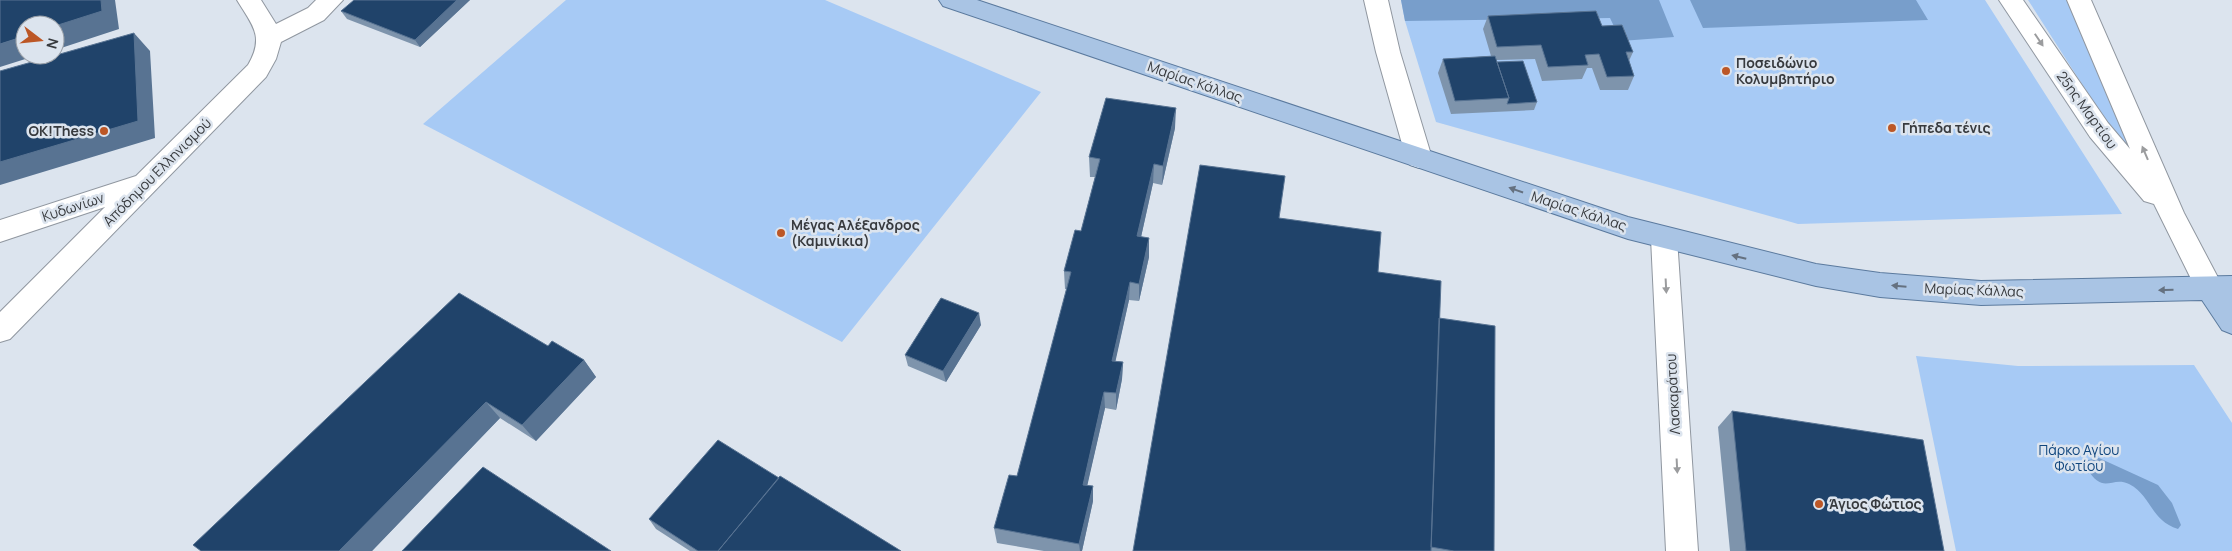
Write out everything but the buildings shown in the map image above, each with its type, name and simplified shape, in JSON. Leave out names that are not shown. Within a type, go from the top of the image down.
[{"type":"main road","name":"Μαρίας Κάλλας","points":[[951,0],[1628,228],[1816,275],[1880,285],[1981,293],[2221,289]]},
{"type":"main road","name":"25ης Μαρτίου","points":[[2221,289],[2232,322]]},
{"type":"street","points":[[250,0],[271,37],[316,14],[331,0]]},
{"type":"street","points":[[1376,0],[1388,52],[1419,158]]},
{"type":"street","name":"25ης Μαρτίου","points":[[2012,0],[2099,130],[2171,214],[2221,289]]},
{"type":"street","name":"25ης Μαρτίου","points":[[2079,0],[2171,214]]},
{"type":"street","name":"Απόδημου Ελληνισμού","points":[[0,330],[257,71],[269,53],[271,37]]},
{"type":"street","name":"Κυδωνίων","points":[[0,231],[147,183]]},
{"type":"street","name":"Λασκαράτου","points":[[1664,238],[1682,551]]},
{"type":"green space","name":"Μέγας Αλέξανδρος (Καμινίκια)","points":[[566,0],[825,0],[1041,92],[842,342],[423,124]]},
{"type":"green space","name":"Ποσειδώνιο Κολυμβητήριο","points":[[1401,0],[1985,0],[2122,214],[1798,224],[1436,122],[1405,21]]},
{"type":"green space","points":[[2028,0],[2087,0],[2155,198]]},
{"type":"green space","name":"Πάρκο Αγίου Φωτίου","points":[[1916,356],[2018,366],[2194,365],[2232,423],[2232,551],[1956,551]]},
{"type":"shaded area","points":[[1401,0],[1659,0],[1674,37],[1621,41],[1610,18],[1405,21]]},
{"type":"shaded area","points":[[1690,0],[1916,0],[1928,20],[1703,28]]},
{"type":"shaded area","points":[[2099,458],[2158,485],[2172,503],[2181,525],[2178,529],[2162,520],[2137,489],[2129,484],[2123,482],[2103,483],[2092,476],[2086,467],[2088,460]]},
{"type":"place","name":"Ποσειδώνιο Κολυμβητήριο","points":[[1726,71]]},
{"type":"place","name":"Γήπεδα τένις","points":[[1892,128]]},
{"type":"place","name":"OK!Thess","points":[[104,131]]},
{"type":"place","name":"Μέγας Αλέξανδρος (Καμινίκια)","points":[[781,233]]},
{"type":"place","name":"Άγιος Φώτιος","points":[[1819,504]]}]
